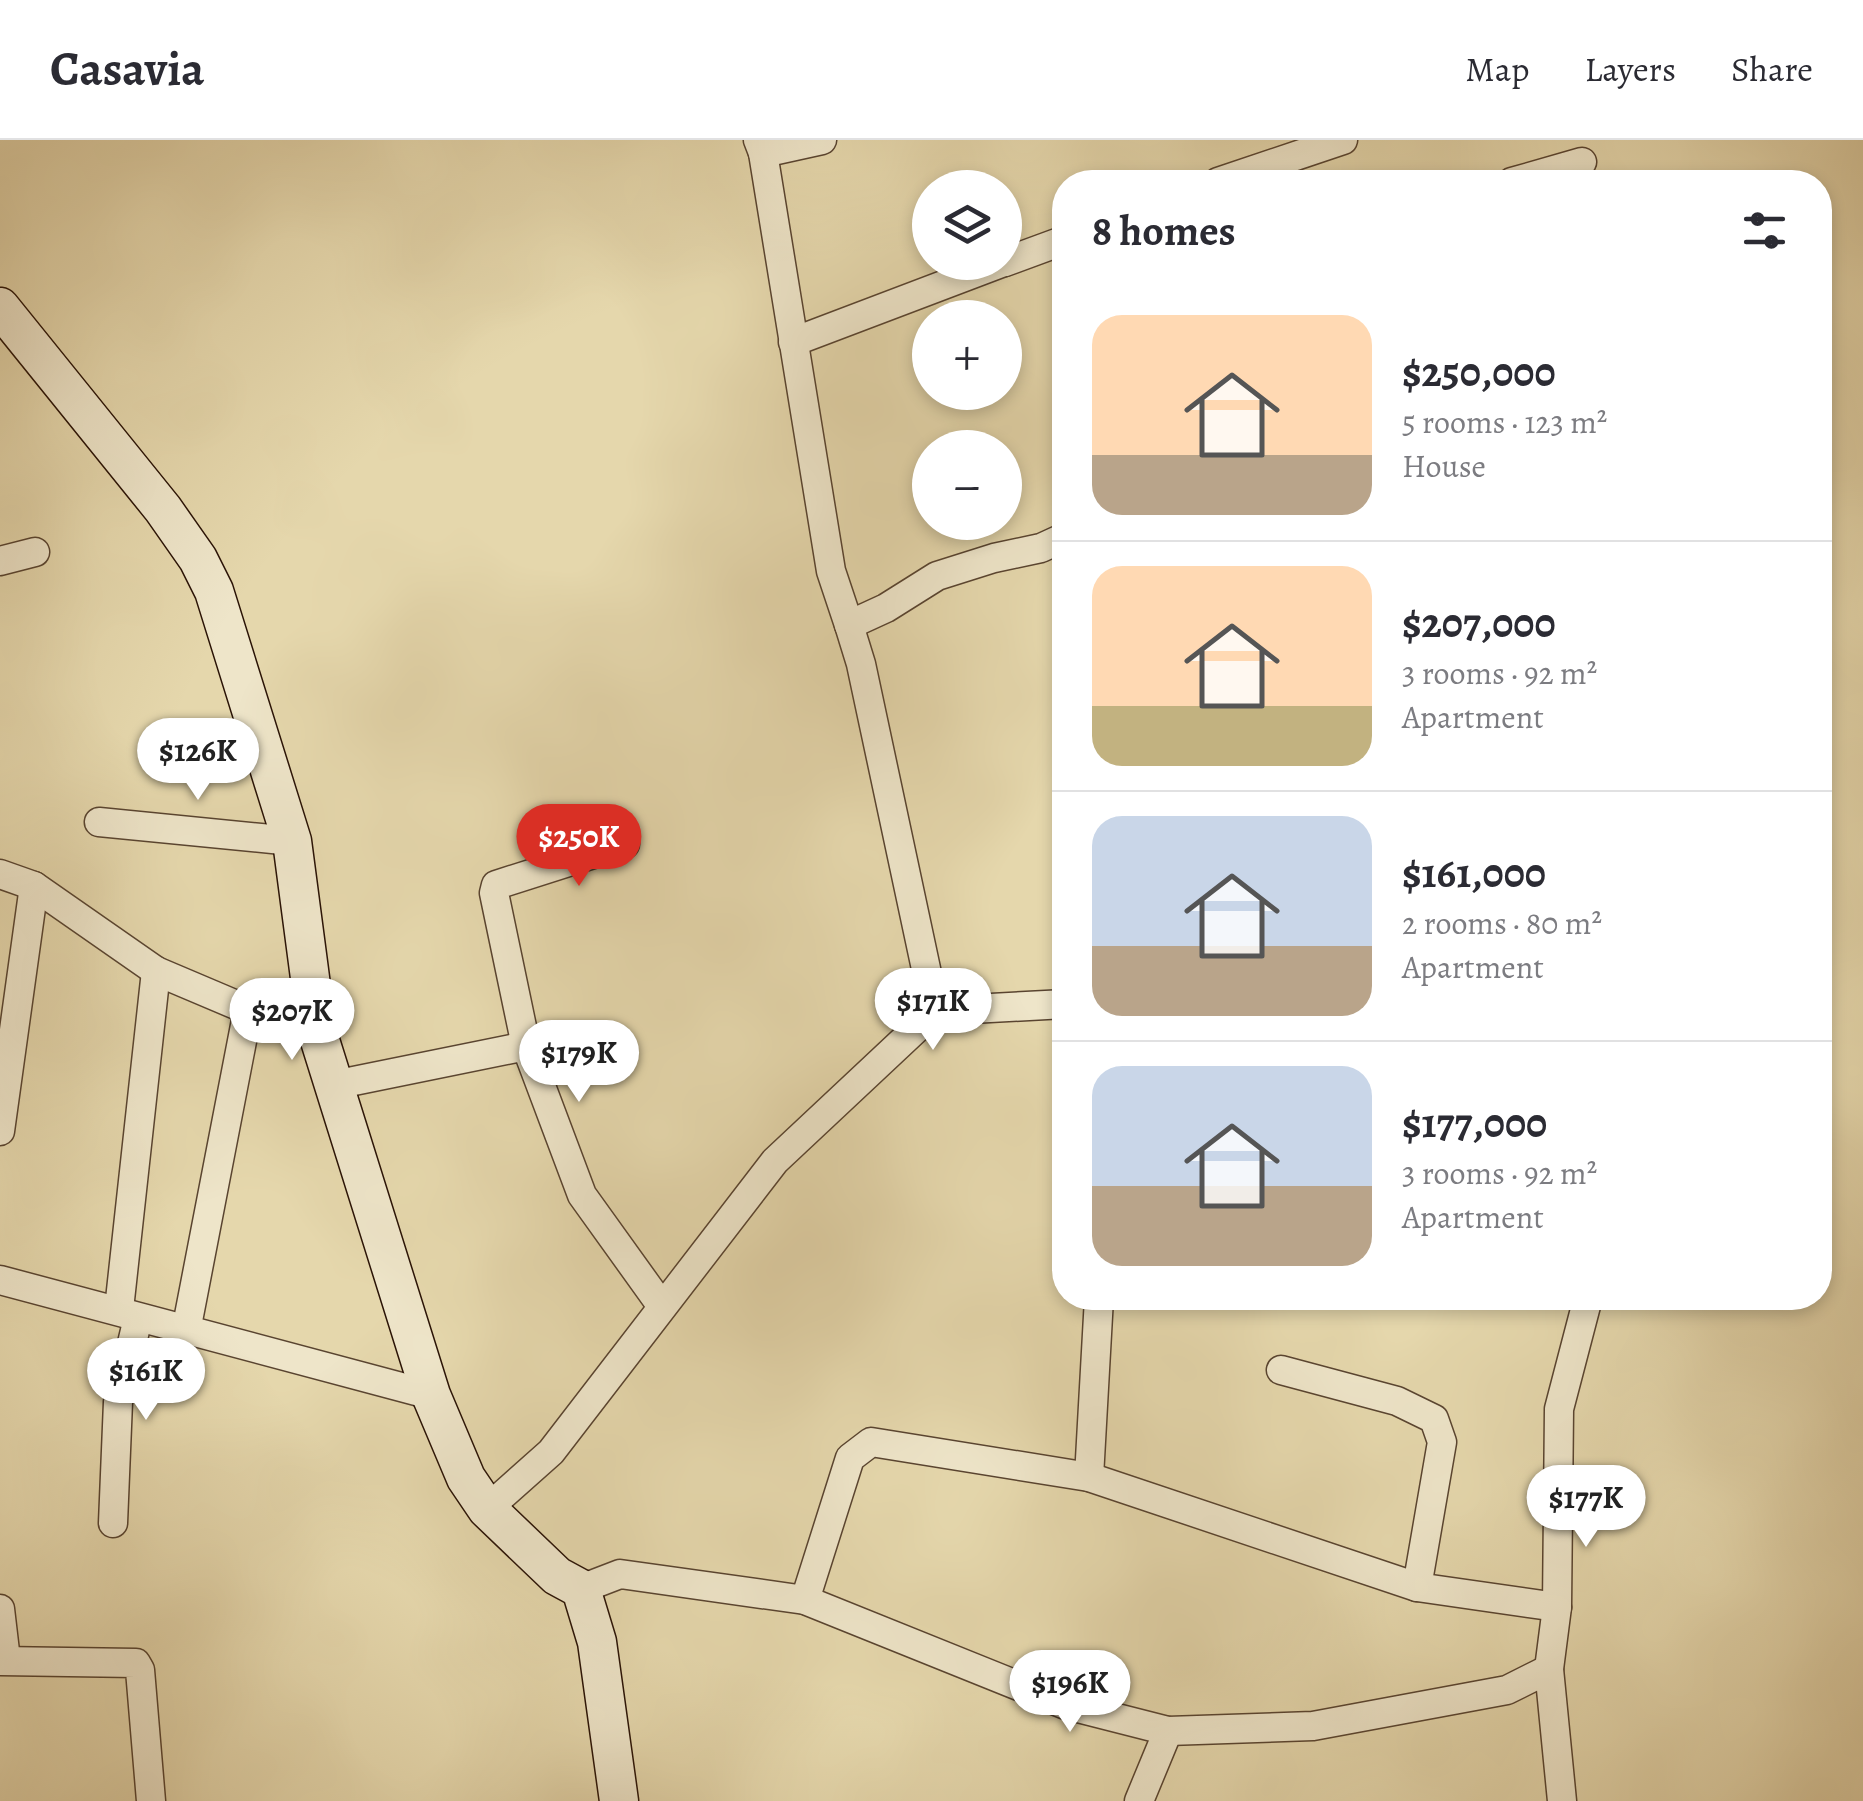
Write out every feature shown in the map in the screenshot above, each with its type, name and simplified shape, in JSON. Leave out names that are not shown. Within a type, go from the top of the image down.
[{"type":"street","points":[[822,140],[761,147],[831,571],[868,697],[935,1011]]},
{"type":"street","points":[[1254,170],[1344,140]]},
{"type":"street","points":[[1551,170],[1581,161]]},
{"type":"street","points":[[1022,256],[1052,245]]},
{"type":"street","points":[[793,342],[957,280]]},
{"type":"street","points":[[0,307],[163,509],[198,558],[214,591],[292,842],[317,1030],[430,1395],[466,1478],[488,1509],[557,1576],[581,1589],[597,1642],[619,1801]]},
{"type":"street","points":[[849,625],[938,576],[1052,543]]},
{"type":"street","points":[[0,561],[36,552]]},
{"type":"street","points":[[99,822],[292,842]]},
{"type":"street","points":[[625,844],[496,885],[496,904],[526,1046],[582,1194],[660,1306]]},
{"type":"street","points":[[0,874],[34,886],[156,971],[248,1010],[317,1030]]},
{"type":"street","points":[[0,1132],[34,886]]},
{"type":"street","points":[[113,1523],[118,1402],[156,971]]},
{"type":"street","points":[[488,1509],[551,1452],[774,1161],[935,1011],[1052,1005]]},
{"type":"street","points":[[186,1331],[248,1010]]},
{"type":"street","points":[[334,1085],[526,1046]]},
{"type":"street","points":[[0,1280],[430,1395]]},
{"type":"street","points":[[1088,1477],[1098,1310]]},
{"type":"street","points":[[1562,1801],[1548,1669],[1557,1607],[1558,1409],[1585,1310]]},
{"type":"street","points":[[1281,1370],[1397,1401],[1434,1419],[1442,1442],[1417,1586]]},
{"type":"street","points":[[805,1600],[850,1458],[872,1442],[1088,1477],[1417,1586],[1557,1607]]},
{"type":"street","points":[[581,1589],[620,1574],[805,1600],[1066,1705],[1168,1731],[1313,1726],[1507,1690],[1548,1669]]},
{"type":"street","points":[[0,1609],[3,1660],[136,1663],[140,1670],[151,1801]]},
{"type":"street","points":[[1138,1801],[1168,1731]]}]
